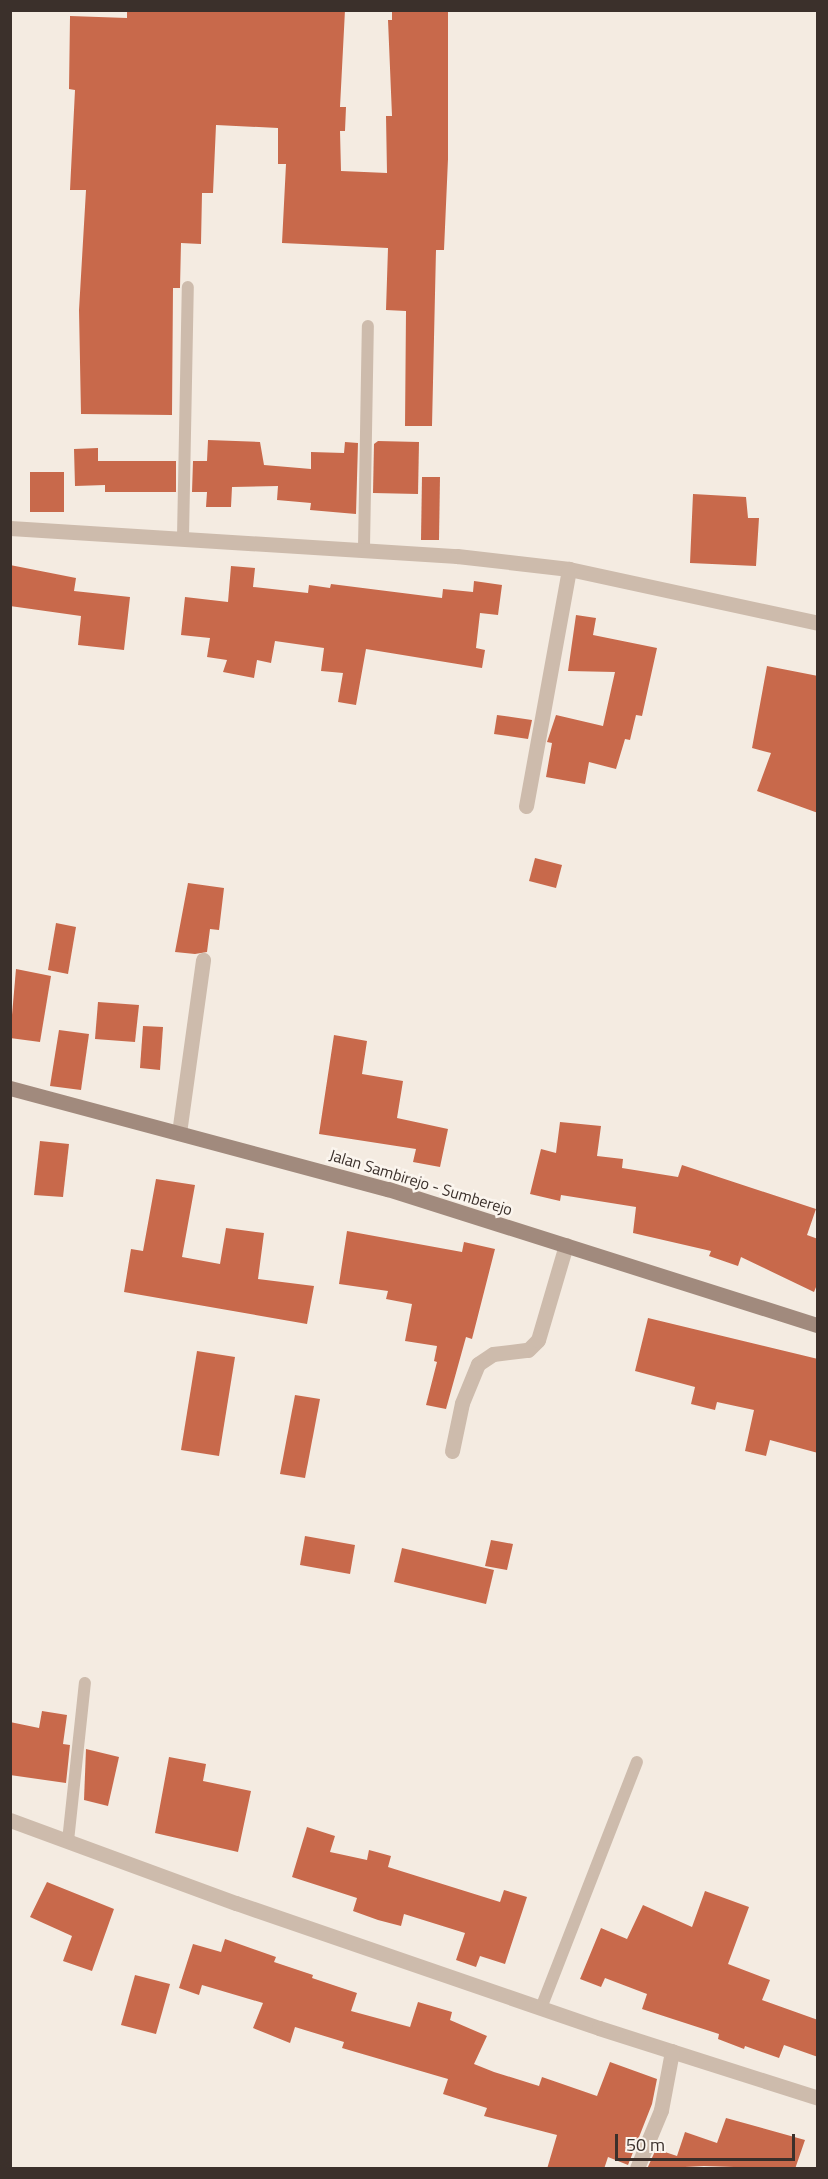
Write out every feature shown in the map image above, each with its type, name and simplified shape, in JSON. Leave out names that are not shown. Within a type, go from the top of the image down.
[{"type":"main road","name":"Jalan Sambirejo - Sumberejo","points":[[10,1088],[388,1189],[818,1325]]},
{"type":"street","points":[[10,528],[364,547],[569,569],[818,623]]},
{"type":"street","points":[[526,806],[569,569]]},
{"type":"street","points":[[179,1133],[203,960]]},
{"type":"street","points":[[452,1451],[462,1403],[478,1364],[493,1354],[528,1350],[538,1340],[566,1245]]},
{"type":"street","points":[[10,1820],[541,2008],[818,2098]]},
{"type":"street","points":[[637,2169],[661,2110],[672,2051]]},
{"type":"lane","points":[[183,537],[188,286]]},
{"type":"lane","points":[[364,547],[368,326]]},
{"type":"lane","points":[[68,1841],[85,1683]]},
{"type":"lane","points":[[541,2008],[637,1762]]},
{"type":"building","points":[[127,10],[345,10],[340,107],[346,107],[345,131],[340,131],[341,171],[387,173],[386,116],[392,116],[388,20],[392,20],[392,10],[448,10],[448,159],[444,250],[436,250],[432,426],[405,426],[406,311],[386,310],[388,248],[282,243],[286,164],[278,164],[278,128],[216,125],[213,193],[202,193],[201,244],[181,243],[180,288],[173,288],[172,415],[81,414],[79,310],[86,190],[70,190],[75,90],[69,89],[70,16],[127,18]]},
{"type":"building","points":[[208,440],[260,442],[264,465],[311,469],[311,452],[344,453],[345,442],[358,443],[356,514],[310,510],[311,503],[277,500],[278,486],[232,487],[231,507],[206,507],[207,492],[192,492],[193,461],[207,461]]},
{"type":"building","points":[[378,441],[419,442],[418,494],[373,493],[374,444]]},
{"type":"building","points":[[98,448],[98,461],[176,461],[176,492],[105,492],[105,485],[75,486],[74,449]]},
{"type":"building","points":[[30,472],[64,472],[64,512],[30,512]]},
{"type":"building","points":[[422,477],[440,477],[439,540],[421,540]]},
{"type":"building","points":[[693,494],[746,497],[748,518],[759,518],[756,566],[690,563]]},
{"type":"building","points":[[10,565],[76,578],[74,591],[130,597],[124,650],[78,645],[81,616],[10,606]]},
{"type":"building","points":[[231,566],[255,568],[253,587],[308,593],[309,585],[330,588],[331,584],[442,598],[443,589],[473,592],[474,581],[502,585],[498,615],[480,613],[476,648],[485,650],[482,668],[366,649],[356,705],[338,702],[343,673],[321,671],[324,648],[275,641],[271,663],[257,660],[254,678],[223,672],[227,660],[207,657],[210,638],[181,635],[185,597],[228,602]]},
{"type":"building","points":[[576,615],[596,618],[593,635],[657,648],[642,716],[636,715],[630,740],[625,739],[616,769],[589,762],[585,784],[546,777],[552,743],[547,742],[556,715],[603,726],[615,672],[568,671]]},
{"type":"building","points":[[767,666],[818,676],[818,813],[757,791],[771,753],[752,748]]},
{"type":"building","points":[[497,715],[532,720],[528,739],[494,734]]},
{"type":"building","points":[[535,858],[562,865],[556,888],[529,881]]},
{"type":"building","points":[[188,883],[224,888],[219,930],[210,929],[207,952],[195,954],[175,952]]},
{"type":"building","points":[[56,923],[76,927],[68,974],[48,970]]},
{"type":"building","points":[[16,969],[51,976],[40,1042],[10,1038]]},
{"type":"building","points":[[98,1002],[139,1005],[135,1042],[95,1039]]},
{"type":"building","points":[[143,1026],[163,1027],[160,1070],[140,1068]]},
{"type":"building","points":[[59,1030],[89,1034],[81,1090],[50,1086]]},
{"type":"building","points":[[334,1035],[367,1041],[362,1074],[403,1081],[397,1118],[448,1129],[440,1167],[413,1162],[416,1149],[319,1134]]},
{"type":"building","points":[[560,1122],[601,1126],[597,1156],[623,1159],[622,1168],[678,1177],[682,1165],[816,1209],[807,1235],[818,1239],[818,1282],[814,1292],[741,1257],[738,1266],[709,1256],[711,1251],[633,1233],[636,1207],[561,1195],[560,1201],[530,1194],[541,1149],[556,1153]]},
{"type":"building","points":[[40,1141],[69,1144],[63,1197],[34,1195]]},
{"type":"building","points":[[156,1179],[195,1185],[182,1257],[220,1264],[226,1228],[264,1233],[258,1279],[314,1286],[307,1324],[124,1292],[131,1249],[143,1251]]},
{"type":"building","points":[[347,1231],[462,1252],[464,1242],[495,1249],[472,1339],[466,1337],[446,1409],[426,1405],[437,1362],[434,1361],[437,1346],[405,1341],[412,1304],[386,1299],[388,1291],[339,1284]]},
{"type":"building","points":[[648,1318],[818,1359],[818,1453],[770,1440],[766,1456],[745,1451],[754,1410],[717,1402],[715,1410],[691,1404],[695,1387],[635,1371]]},
{"type":"building","points":[[197,1351],[235,1357],[219,1456],[181,1450]]},
{"type":"building","points":[[295,1395],[320,1399],[305,1478],[280,1474]]},
{"type":"building","points":[[305,1536],[355,1545],[350,1574],[300,1565]]},
{"type":"building","points":[[491,1540],[513,1544],[507,1570],[485,1566]]},
{"type":"building","points":[[402,1548],[494,1570],[486,1604],[394,1582]]},
{"type":"building","points":[[42,1711],[67,1715],[63,1744],[70,1745],[66,1783],[10,1775],[10,1722],[39,1728]]},
{"type":"building","points":[[86,1749],[119,1757],[108,1806],[84,1800]]},
{"type":"building","points":[[169,1757],[206,1764],[203,1781],[251,1791],[238,1852],[155,1833]]},
{"type":"building","points":[[307,1827],[335,1836],[330,1852],[367,1860],[369,1850],[391,1856],[388,1867],[500,1902],[504,1890],[527,1897],[505,1964],[480,1956],[476,1967],[456,1960],[465,1933],[404,1914],[401,1926],[378,1920],[353,1911],[357,1898],[292,1877]]},
{"type":"building","points":[[47,1882],[114,1909],[92,1971],[63,1961],[72,1936],[30,1917]]},
{"type":"building","points":[[705,1891],[749,1907],[728,1964],[770,1980],[762,2000],[818,2020],[818,2057],[784,2045],[779,2058],[745,2046],[744,2049],[718,2039],[719,2034],[642,2009],[647,1994],[605,1978],[601,1987],[580,1979],[601,1928],[627,1939],[643,1905],[692,1927]]},
{"type":"building","points":[[225,1939],[276,1957],[274,1962],[313,1975],[312,1978],[357,1993],[351,2011],[410,2027],[418,2002],[452,2012],[450,2020],[487,2036],[474,2064],[494,2072],[539,2086],[542,2077],[597,2096],[610,2062],[657,2079],[652,2104],[628,2165],[608,2157],[604,2169],[547,2169],[557,2135],[484,2116],[487,2108],[443,2094],[448,2079],[342,2048],[344,2042],[295,2027],[290,2043],[253,2028],[263,2003],[202,1985],[199,1995],[179,1988],[193,1944],[221,1952]]},
{"type":"building","points":[[135,1975],[170,1984],[156,2034],[121,2025]]},
{"type":"building","points":[[726,2118],[805,2140],[795,2169],[704,2166],[647,2169],[656,2149],[677,2156],[685,2132],[717,2143]]}]
